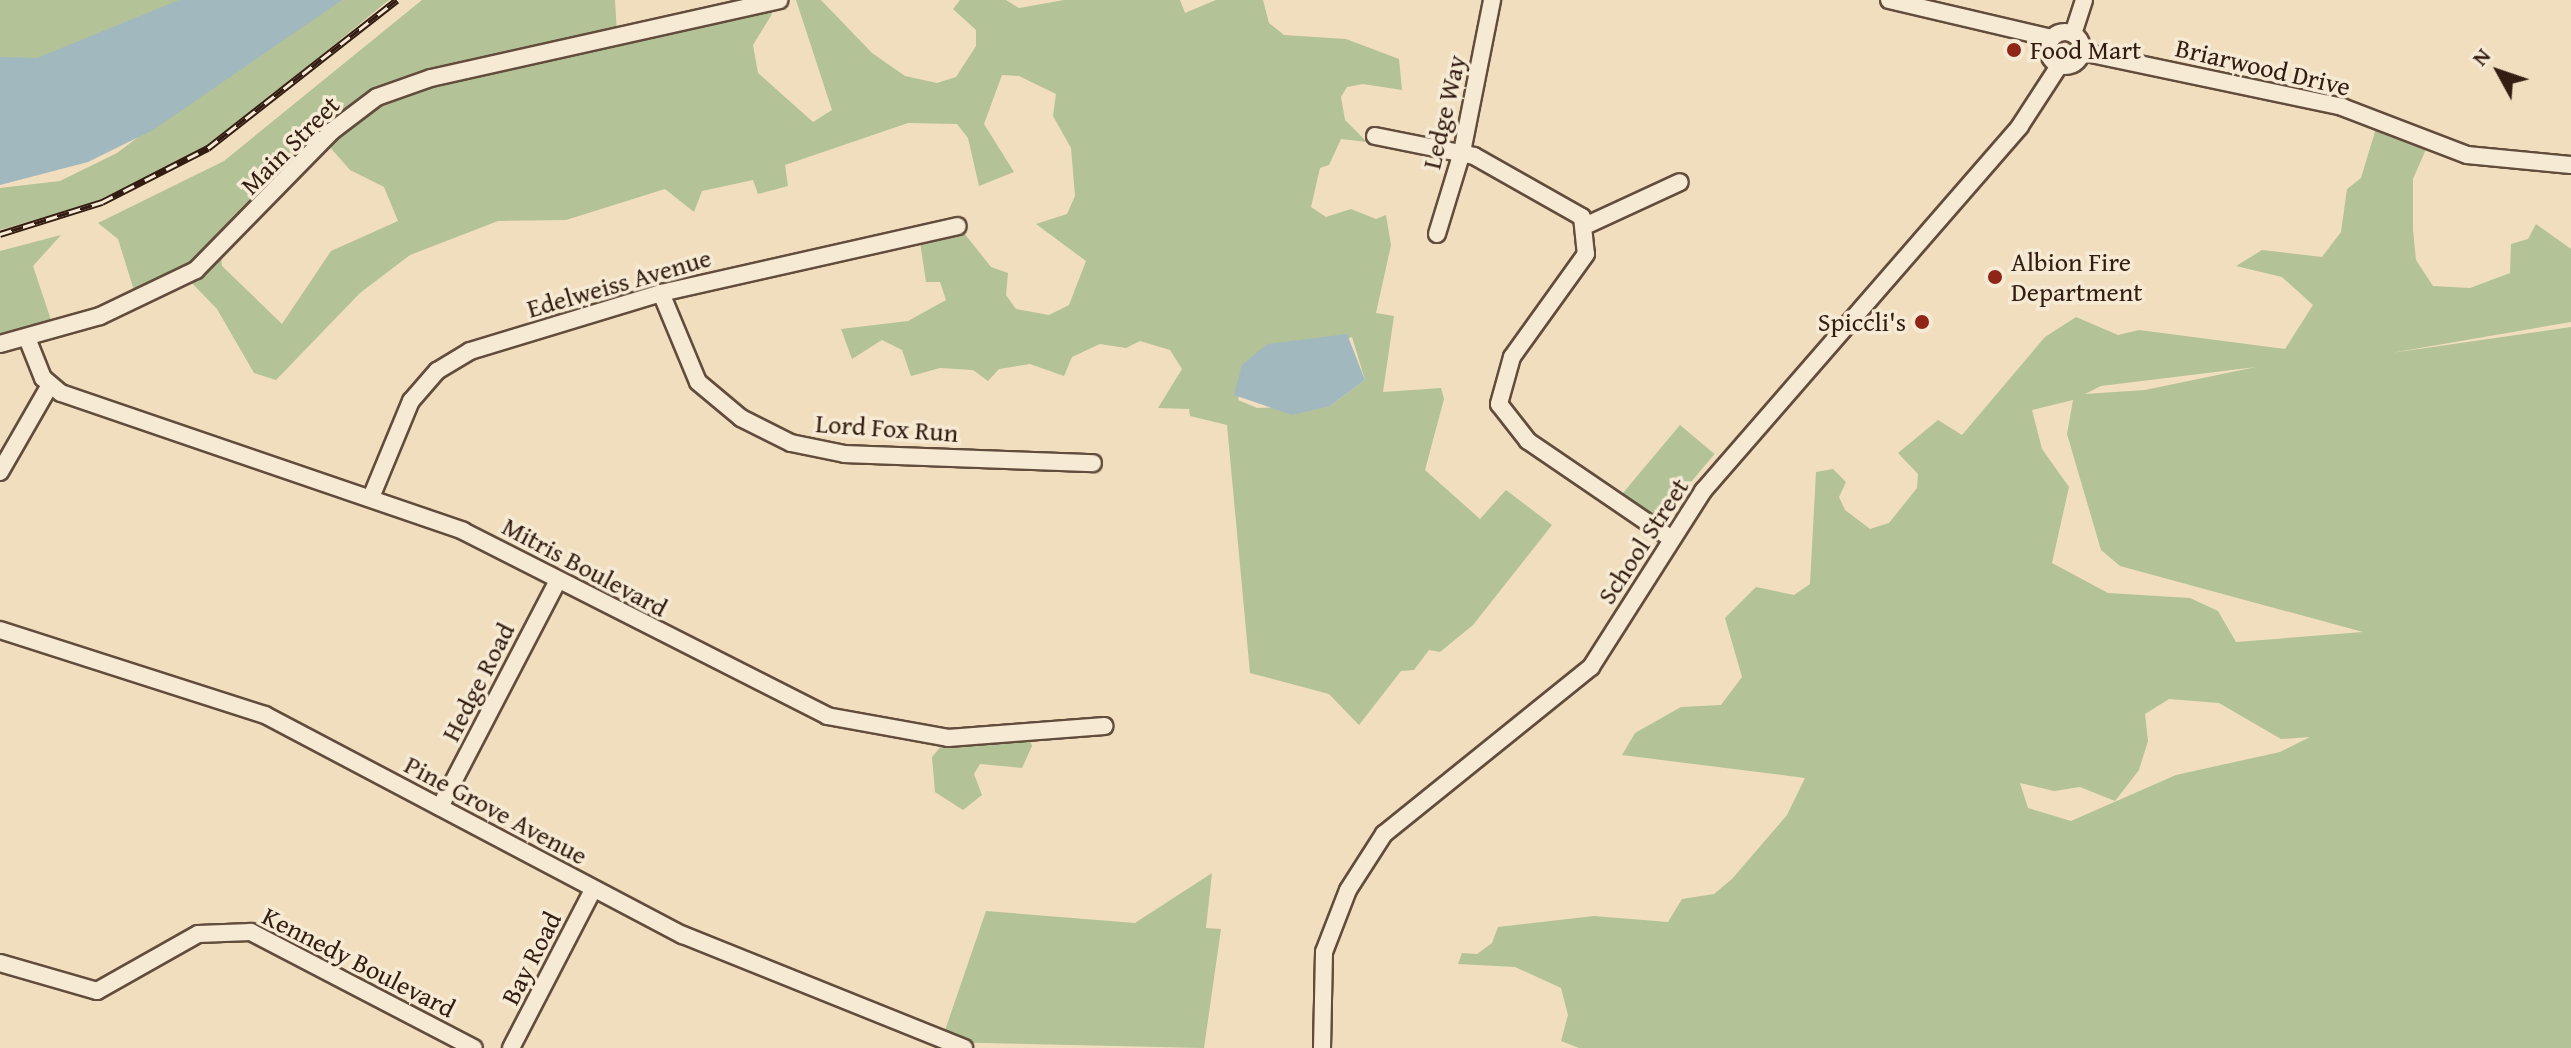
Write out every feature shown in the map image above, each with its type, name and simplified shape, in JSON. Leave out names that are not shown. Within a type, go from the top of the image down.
[{"type":"street","name":"Main Street","points":[[0,344],[100,316],[196,270],[332,131],[377,97],[431,78],[779,0]]},
{"type":"street","name":"Ledge Way","points":[[1437,234],[1462,152],[1492,0]]},
{"type":"street","points":[[1889,0],[2051,38],[2073,34]]},
{"type":"street","points":[[2082,52],[2073,34],[2084,0]]},
{"type":"street","points":[[2051,38],[2050,59],[2059,66]]},
{"type":"street","name":"School Street","points":[[1322,1048],[1324,952],[1358,871],[1420,799],[1584,675],[1670,538],[2020,126],[2059,66],[2078,61],[2082,52]]},
{"type":"street","name":"Briarwood Drive","points":[[2082,52],[2342,107],[2467,155],[2571,165]]},
{"type":"street","points":[[1375,136],[1462,152],[1535,187],[1587,225]]},
{"type":"street","points":[[1587,225],[1680,182]]},
{"type":"street","points":[[1587,225],[1586,254],[1512,357],[1499,404],[1528,441],[1670,538]]},
{"type":"street","name":"Edelweiss Avenue","points":[[372,495],[400,419],[437,371],[470,351],[661,293],[958,226]]},
{"type":"street","name":"Lord Fox Run","points":[[661,293],[698,382],[741,418],[791,443],[845,454],[1093,463]]},
{"type":"street","points":[[0,472],[50,385],[27,338]]},
{"type":"street","name":"Mitris Boulevard","points":[[50,385],[372,495],[463,531],[787,700],[860,725],[948,738],[1105,726]]},
{"type":"street","name":"Hedge Road","points":[[440,807],[558,580]]},
{"type":"street","name":"Pine Grove Avenue","points":[[0,630],[265,715],[593,890],[697,941],[964,1048]]},
{"type":"street","name":"Bay Road","points":[[511,1048],[593,890]]},
{"type":"street","name":"Kennedy Boulevard","points":[[0,963],[97,991],[198,934],[251,932],[474,1048]]},
{"type":"green space","points":[[0,0],[182,0],[146,31],[0,71]]},
{"type":"green space","points":[[321,0],[389,0],[214,143],[95,202],[0,230],[0,188],[60,181],[117,153]]},
{"type":"green space","points":[[422,0],[615,0],[617,34],[769,2],[772,14],[753,45],[758,73],[813,122],[832,110],[796,0],[821,0],[872,53],[905,76],[937,83],[956,77],[976,46],[976,30],[953,9],[960,0],[1006,0],[1019,8],[1064,0],[1180,0],[1185,13],[1216,0],[1263,0],[1269,23],[1284,35],[1346,39],[1399,59],[1402,90],[1363,84],[1347,87],[1341,97],[1345,120],[1367,142],[1341,139],[1329,165],[1320,168],[1311,207],[1326,217],[1351,209],[1376,219],[1386,215],[1391,245],[1376,313],[1394,316],[1383,392],[1441,388],[1444,399],[1425,470],[1480,519],[1506,490],[1552,525],[1473,625],[1440,652],[1429,650],[1414,670],[1401,671],[1359,725],[1329,694],[1250,673],[1227,425],[1190,416],[1189,409],[1158,408],[1182,369],[1170,350],[1140,341],[1126,348],[1100,344],[1072,357],[1064,376],[1030,364],[999,369],[988,381],[973,370],[940,368],[911,376],[902,350],[882,340],[852,359],[841,329],[908,321],[946,300],[940,282],[926,282],[920,242],[964,233],[991,267],[1008,273],[1006,295],[1016,309],[1049,315],[1069,305],[1086,261],[1036,224],[1067,214],[1075,196],[1071,148],[1053,116],[1056,94],[1019,76],[1002,75],[984,124],[1014,172],[979,186],[968,138],[957,124],[908,123],[785,165],[788,186],[758,194],[753,180],[702,191],[694,212],[665,189],[566,220],[498,221],[410,255],[360,293],[276,380],[254,373],[217,309],[187,278],[138,303],[118,239],[98,223],[224,161]],"holes":[[[328,145],[350,170],[384,187],[398,221],[331,251],[282,324],[222,266],[221,253]],[[1352,337],[1365,380],[1330,406],[1257,408],[1238,400],[1243,382]]]},
{"type":"green space","points":[[2377,125],[2427,147],[2413,179],[2413,230],[2416,260],[2433,286],[2470,288],[2510,273],[2511,244],[2528,239],[2536,224],[2571,249],[2571,322],[2391,353],[2571,327],[2571,1048],[1579,1048],[1561,1041],[1568,1015],[1561,988],[1515,967],[1458,964],[1462,953],[1477,954],[1492,943],[1498,927],[1594,916],[1668,922],[1682,899],[1714,894],[1732,879],[1787,815],[1805,778],[1622,755],[1635,733],[1681,707],[1721,705],[1742,677],[1725,618],[1756,587],[1794,595],[1810,584],[1816,472],[1833,469],[1846,482],[1839,497],[1845,510],[1870,529],[1889,523],[1917,488],[1918,474],[1898,453],[1938,420],[1962,435],[2045,337],[2076,317],[2118,335],[2139,330],[2285,349],[2313,305],[2282,277],[2236,266],[2262,250],[2322,257],[2341,232],[2347,189],[2361,178]],"holes":[[[2256,367],[2145,390],[2085,394],[2101,386]],[[2073,400],[2067,434],[2101,550],[2120,566],[2363,632],[2236,642],[2218,611],[2190,598],[2108,593],[2052,563],[2069,487],[2042,449],[2032,410]],[[2169,699],[2219,703],[2281,739],[2310,737],[2280,752],[2176,775],[2071,821],[2028,808],[2020,783],[2054,791],[2080,787],[2115,801],[2139,770],[2148,741],[2145,714]]]},
{"type":"green space","points":[[61,235],[33,266],[55,332],[0,346],[0,251]]},
{"type":"green space","points":[[1680,425],[1714,454],[1657,523],[1622,494]]},
{"type":"green space","points":[[948,738],[1029,738],[1032,746],[1022,768],[980,764],[974,774],[982,795],[963,810],[935,792],[932,757]]},
{"type":"green space","points":[[1212,873],[1206,928],[1221,929],[1204,1048],[941,1042],[986,911],[1135,923]]},
{"type":"water","points":[[179,0],[342,0],[153,130],[88,162],[0,185],[0,57],[37,58]]},
{"type":"water","points":[[1347,334],[1365,380],[1330,406],[1292,415],[1234,395],[1242,365],[1267,344]]},
{"type":"railway","points":[[0,234],[102,202],[208,148],[397,0]]},
{"type":"place","name":"Food Mart","points":[[2014,50]]},
{"type":"place","name":"Albion Fire Department","points":[[1995,277]]},
{"type":"place","name":"Spiccli's","points":[[1922,322]]}]
